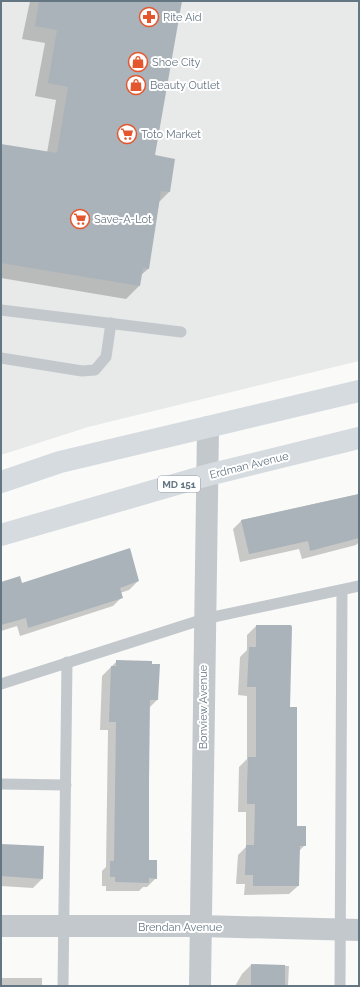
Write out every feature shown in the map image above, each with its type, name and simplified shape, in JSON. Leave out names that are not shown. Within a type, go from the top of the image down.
[{"type":"main road","points":[[1,482],[60,462],[359,392]]},
{"type":"main road","name":"Erdman Avenue","points":[[1,535],[208,475],[359,438]]},
{"type":"street","name":"Bonview Avenue","points":[[200,986],[204,619],[208,427]]},
{"type":"street","name":"Brendan Avenue","points":[[1,926],[201,926],[350,929]]},
{"type":"lane","points":[[1,310],[181,332]]},
{"type":"lane","points":[[1,358],[82,371],[96,370],[106,357],[111,323]]},
{"type":"lane","points":[[1,684],[204,619],[359,586]]},
{"type":"lane","points":[[340,986],[350,929],[342,590]]},
{"type":"lane","points":[[63,986],[67,662]]},
{"type":"lane","points":[[1,784],[66,785]]},
{"type":"shaded area","points":[[1,1],[359,1],[359,361],[88,427],[1,455]]},
{"type":"building","points":[[39,1],[182,1],[155,155],[175,159],[170,192],[161,191],[149,269],[143,268],[140,286],[1,263],[1,144],[57,153],[68,87],[48,83],[57,30],[35,26]]},
{"type":"building","points":[[359,494],[359,538],[310,551],[308,541],[249,554],[241,520]]},
{"type":"building","points":[[130,548],[139,581],[120,588],[123,598],[28,628],[26,618],[1,625],[1,582],[20,576],[22,583]]},
{"type":"building","points":[[256,625],[291,625],[292,627],[290,707],[297,707],[297,826],[306,826],[306,846],[300,846],[299,886],[253,886],[253,875],[245,875],[246,845],[254,845],[255,804],[247,804],[247,785],[248,757],[256,757],[256,687],[247,687],[249,647],[256,647]]},
{"type":"building","points":[[116,660],[152,661],[152,664],[160,664],[158,700],[150,700],[149,860],[157,860],[157,879],[149,878],[149,883],[115,882],[115,877],[110,877],[110,861],[114,861],[116,722],[109,722],[111,666],[116,666]]},
{"type":"building","points":[[1,844],[44,846],[43,879],[1,876]]},
{"type":"building","points":[[251,964],[285,965],[285,986],[251,985]]},
{"type":"place","name":"Rite Aid","points":[[149,17]]},
{"type":"place","name":"Shoe City","points":[[138,62]]},
{"type":"place","name":"Beauty Outlet","points":[[136,85]]},
{"type":"place","name":"Toto Market","points":[[127,134]]},
{"type":"place","name":"Save-A-Lot","points":[[80,219]]}]
